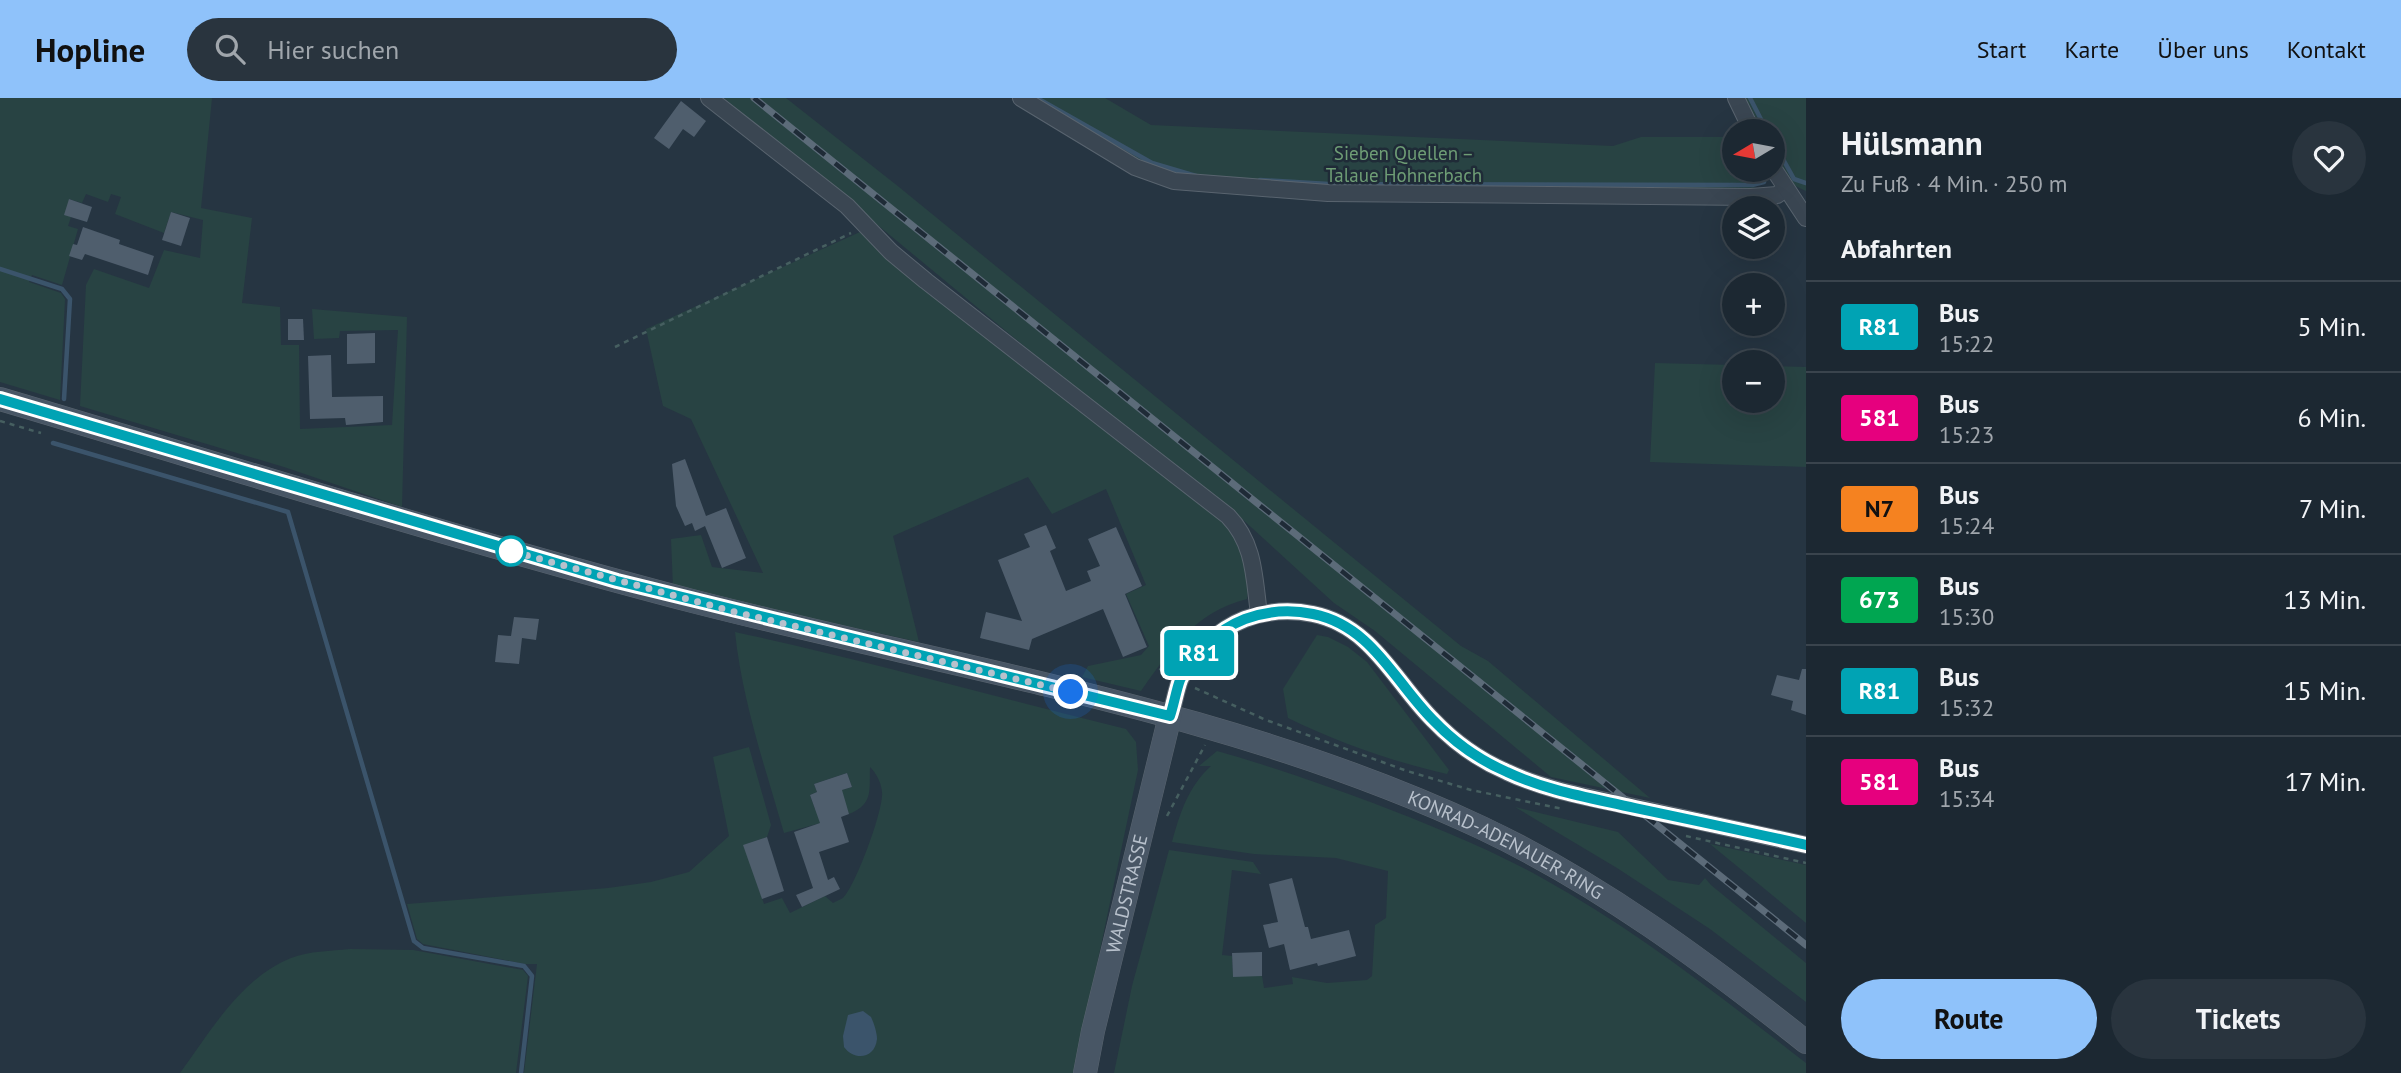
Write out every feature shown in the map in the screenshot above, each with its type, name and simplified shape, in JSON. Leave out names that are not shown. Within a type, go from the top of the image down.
[{"type":"main road","name":"KONRAD-ADENAUER-RING","points":[[0,399],[617,581],[1170,716],[1262,742],[1404,793],[1539,857],[1643,920],[1806,1042]]},
{"type":"main road","name":"WALDSTRASSE","points":[[1084,1073],[1170,716]]},
{"type":"street","points":[[709,98],[847,206],[891,252],[926,281],[1228,516],[1247,540],[1259,614]]},
{"type":"street","points":[[1021,98],[1135,167],[1174,181],[1328,193],[1751,197],[1777,195],[1785,189]]},
{"type":"street","points":[[1736,98],[1746,119]]},
{"type":"street","points":[[1781,182],[1806,218]]},
{"type":"street","points":[[1170,716],[1180,681],[1204,648],[1233,624],[1259,614],[1304,612],[1332,620],[1356,632],[1378,652],[1432,719],[1448,734],[1483,760],[1516,777],[1589,798],[1806,845]]},
{"type":"path","points":[[615,347],[852,233],[864,223]]},
{"type":"path","points":[[1234,706],[1407,771]]},
{"type":"path","points":[[1749,850],[1806,863]]},
{"type":"green space","points":[[0,98],[212,98],[201,208],[252,218],[242,303],[280,307],[281,345],[299,345],[300,429],[392,425],[398,330],[340,331],[339,338],[314,339],[312,309],[407,317],[402,507],[284,467],[80,406],[86,285],[94,269],[149,288],[164,250],[200,258],[203,220],[171,212],[164,233],[115,214],[121,197],[111,194],[108,202],[86,194],[82,203],[69,199],[71,217],[68,226],[78,229],[62,285],[32,275],[29,282],[61,293],[65,299],[60,400],[0,382]]},
{"type":"green space","points":[[724,98],[786,98],[899,187],[1461,646],[1488,661],[1650,798],[1551,777],[1375,631],[1334,603],[1229,507],[1185,479]]},
{"type":"green space","name":"Sieben Quellen – Talaue Hohnerbach","points":[[1027,98],[1105,98],[1151,125],[1613,146],[1641,137],[1722,137],[1722,182],[1759,182],[1751,192],[1194,183],[1143,169]]},
{"type":"green space","points":[[1739,98],[1806,98],[1806,191],[1785,178],[1785,119],[1750,119]]},
{"type":"green space","points":[[860,232],[1070,397],[1177,487],[1224,519],[1240,542],[1249,583],[1247,599],[1213,613],[1185,634],[1141,691],[1082,677],[1088,666],[1141,655],[1149,646],[1126,594],[1146,585],[1106,489],[1052,514],[1028,477],[893,536],[919,642],[673,588],[671,539],[701,535],[712,567],[763,573],[691,419],[663,406],[646,329]]},
{"type":"green space","points":[[1655,363],[1722,365],[1722,413],[1785,413],[1785,366],[1806,367],[1806,467],[1650,462]]},
{"type":"green space","points":[[735,632],[1126,729],[1136,742],[1138,770],[1074,1073],[524,1073],[537,964],[423,944],[417,939],[407,904],[608,888],[651,882],[689,872],[729,836],[713,757],[749,747],[771,825],[767,837],[744,845],[764,904],[782,898],[790,913],[825,896],[833,903],[843,898],[861,865],[881,806],[882,788],[879,780],[870,767],[870,789],[866,801],[863,806],[849,814],[839,791],[852,787],[847,773],[814,784],[817,792],[810,795],[815,809],[828,821],[784,833],[749,708]]},
{"type":"green space","points":[[1317,635],[1328,637],[1348,647],[1367,662],[1449,770],[1447,774],[1366,750],[1288,718],[1283,689]]},
{"type":"green space","points":[[1217,751],[1394,811],[1522,867],[1611,920],[1710,989],[1806,1063],[1806,1073],[1114,1073],[1132,986],[1169,850],[1253,862],[1261,874],[1232,870],[1222,955],[1232,956],[1233,976],[1262,976],[1264,988],[1293,984],[1292,977],[1327,983],[1367,980],[1372,976],[1375,925],[1386,918],[1388,871],[1336,858],[1254,854],[1172,842],[1191,792],[1211,766],[1199,766]]},
{"type":"green space","points":[[1515,807],[1618,832],[1668,880],[1699,885],[1705,878],[1806,963],[1806,1002],[1710,929],[1617,868]]},
{"type":"green space","points":[[1710,844],[1806,865],[1806,923]]},
{"type":"green space","points":[[350,949],[413,950],[523,970],[528,976],[516,1073],[180,1073],[242,992],[273,967],[298,956]]},
{"type":"water","points":[[863,1011],[871,1017],[877,1039],[872,1051],[858,1056],[844,1047],[843,1036],[848,1015]]},
{"type":"building","points":[[681,101],[706,121],[694,137],[683,129],[669,149],[654,138]]},
{"type":"building","points":[[69,199],[92,207],[87,222],[64,215]]},
{"type":"building","points":[[171,212],[190,218],[181,246],[162,240]]},
{"type":"building","points":[[83,227],[120,240],[119,244],[154,256],[148,275],[85,254],[82,260],[69,256],[73,244],[77,245]]},
{"type":"building","points":[[288,319],[303,319],[304,340],[288,340]]},
{"type":"building","points":[[375,333],[375,363],[347,364],[347,334]]},
{"type":"building","points":[[331,355],[332,397],[383,396],[383,422],[346,425],[345,418],[310,419],[308,356]]},
{"type":"building","points":[[685,459],[706,516],[726,508],[746,558],[722,568],[705,526],[695,531],[692,523],[685,526],[676,506],[672,464]]},
{"type":"building","points":[[1046,525],[1056,548],[1050,551],[1066,591],[1091,581],[1087,571],[1100,566],[1088,539],[1116,527],[1142,586],[1125,594],[1147,647],[1123,657],[1103,609],[1032,639],[1029,650],[980,638],[986,612],[1022,621],[998,560],[1030,547],[1024,534]]},
{"type":"building","points":[[514,617],[539,619],[536,640],[522,638],[519,664],[495,662],[498,635],[511,636]]},
{"type":"building","points":[[1802,669],[1806,669],[1806,715],[1791,710],[1793,701],[1771,695],[1777,675],[1799,680]]},
{"type":"building","points":[[847,773],[852,787],[842,790],[849,814],[841,817],[849,842],[819,852],[828,880],[834,877],[840,889],[802,907],[796,895],[813,888],[794,832],[820,823],[810,795],[817,792],[814,784]]},
{"type":"building","points":[[767,837],[784,891],[762,899],[743,845]]},
{"type":"building","points":[[1292,878],[1305,927],[1308,927],[1311,939],[1349,930],[1356,956],[1290,970],[1284,944],[1269,948],[1263,925],[1278,922],[1269,884]]},
{"type":"building","points":[[1262,952],[1262,976],[1233,977],[1232,953]]},
{"type":"waterway","points":[[1037,98],[1152,163],[1196,176]]},
{"type":"waterway","points":[[1750,98],[1761,119]]},
{"type":"waterway","points":[[1785,163],[1794,179],[1806,183]]},
{"type":"waterway","points":[[1260,180],[1329,184],[1752,185],[1764,182]]},
{"type":"waterway","points":[[0,269],[62,289],[70,299],[64,399]]},
{"type":"waterway","points":[[53,443],[288,512],[414,941],[423,948],[524,966],[532,976],[521,1073]]},
{"type":"railway","points":[[754,98],[1806,945]]},
{"type":"bus line","name":"R81","points":[[0,399],[617,581],[735,612],[1170,716],[1185,671],[1222,631],[1259,614],[1289,611],[1319,615],[1344,625],[1366,640],[1432,719],[1448,734],[1483,760],[1508,773],[1589,798],[1806,845]]},
{"type":"route","points":[[511,551],[507,550],[735,612],[1071,692]]}]
